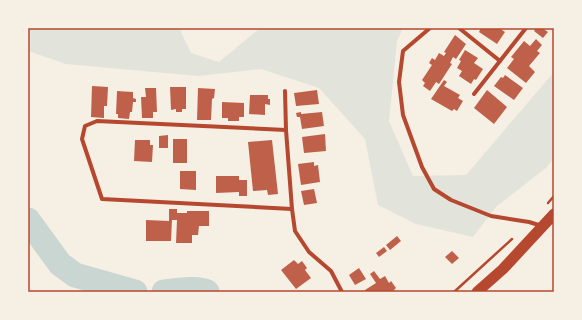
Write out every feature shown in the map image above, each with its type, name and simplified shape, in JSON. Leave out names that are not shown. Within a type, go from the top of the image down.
[{"type":"highway","points":[[477,292],[503,269],[554,214]]},
{"type":"street","points":[[430,28],[403,51],[399,82],[403,115],[422,167],[434,189],[451,200],[491,216],[529,222],[543,227]]},
{"type":"street","points":[[459,28],[500,60]]},
{"type":"street","points":[[474,94],[526,28]]},
{"type":"street","points":[[285,91],[286,130],[295,231],[308,252],[330,271],[342,292]]},
{"type":"street","points":[[286,130],[97,121],[85,126],[82,139],[102,200],[292,209]]},
{"type":"path","points":[[546,205],[554,196]]},
{"type":"path","points":[[454,292],[529,222]]},
{"type":"shaded area","points":[[28,28],[180,28],[191,53],[219,62],[260,28],[403,28],[397,41],[389,121],[413,176],[466,175],[554,72],[554,158],[546,168],[497,206],[473,237],[416,224],[378,205],[365,139],[319,88],[261,69],[199,76],[66,64],[28,51]]},
{"type":"building","points":[[481,28],[499,28],[505,32],[497,44],[479,32]]},
{"type":"building","points":[[536,28],[542,28],[548,32],[543,38],[534,31]]},
{"type":"building","points":[[455,35],[466,44],[456,59],[453,57],[450,63],[452,64],[439,84],[436,82],[430,91],[423,86],[425,83],[422,80],[432,65],[429,63],[432,58],[435,60],[439,53],[444,56],[446,53],[444,52]]},
{"type":"building","points":[[536,39],[542,45],[537,51],[540,53],[529,66],[535,72],[526,83],[507,68],[514,59],[511,57],[524,41],[530,46]]},
{"type":"building","points":[[465,50],[478,58],[474,63],[483,69],[476,80],[474,79],[471,84],[459,76],[462,71],[457,68],[461,61],[459,60]]},
{"type":"building","points":[[505,75],[523,88],[514,100],[494,86],[501,77],[503,78]]},
{"type":"building","points":[[444,80],[447,82],[444,86],[460,95],[458,98],[463,101],[457,111],[454,109],[452,111],[431,99]]},
{"type":"building","points":[[92,86],[108,87],[107,106],[104,106],[104,118],[91,117]]},
{"type":"building","points":[[170,87],[186,87],[186,109],[182,109],[182,112],[176,112],[176,109],[171,110]]},
{"type":"building","points":[[145,88],[156,88],[157,112],[153,112],[153,118],[142,118],[141,97],[146,97]]},
{"type":"building","points":[[198,88],[215,89],[214,98],[212,99],[211,120],[197,120]]},
{"type":"building","points":[[317,90],[319,104],[296,106],[294,93]]},
{"type":"building","points":[[487,90],[507,107],[494,124],[474,108]]},
{"type":"building","points":[[117,91],[133,92],[133,98],[136,99],[136,102],[133,102],[132,112],[130,112],[129,119],[118,118],[118,114],[116,114]]},
{"type":"building","points":[[250,95],[268,95],[270,105],[265,104],[265,115],[249,114]]},
{"type":"building","points":[[222,102],[244,103],[244,117],[239,117],[239,121],[228,121],[228,118],[222,118]]},
{"type":"building","points":[[301,112],[301,114],[322,112],[324,126],[302,129],[300,117],[297,117],[296,113]]},
{"type":"building","points":[[325,134],[326,151],[304,153],[302,137]]},
{"type":"building","points":[[168,135],[168,148],[159,148],[159,136]]},
{"type":"building","points":[[173,139],[187,139],[187,163],[173,163]]},
{"type":"building","points":[[135,140],[150,140],[150,145],[153,145],[152,162],[134,161]]},
{"type":"building","points":[[272,140],[278,194],[268,195],[267,190],[253,191],[248,142]]},
{"type":"building","points":[[314,162],[314,166],[318,165],[320,182],[301,185],[298,164]]},
{"type":"building","points":[[180,171],[196,171],[196,190],[180,189]]},
{"type":"building","points":[[216,176],[239,176],[239,180],[247,180],[247,196],[239,196],[239,192],[216,193]]},
{"type":"building","points":[[314,189],[317,203],[304,205],[301,191]]},
{"type":"building","points":[[169,209],[177,209],[177,213],[187,213],[187,211],[209,211],[209,226],[199,226],[198,235],[192,235],[192,243],[176,243],[177,220],[172,220],[171,241],[146,241],[146,220],[169,221]]},
{"type":"building","points":[[397,236],[401,241],[390,250],[386,245]]},
{"type":"building","points":[[384,247],[387,251],[379,257],[376,253]]},
{"type":"building","points":[[452,251],[459,258],[452,264],[445,257]]},
{"type":"building","points":[[294,260],[298,264],[302,261],[307,268],[305,270],[311,278],[296,289],[281,270]]},
{"type":"building","points":[[359,268],[366,279],[355,285],[349,275]]},
{"type":"building","points":[[374,271],[380,279],[385,276],[389,283],[391,281],[396,288],[393,291],[394,292],[367,292],[365,290],[376,283],[370,274]]},
{"type":"waterway","points":[[28,220],[60,264],[75,275],[135,292]]},
{"type":"waterway","points":[[164,292],[180,290],[198,290],[207,292]]}]
